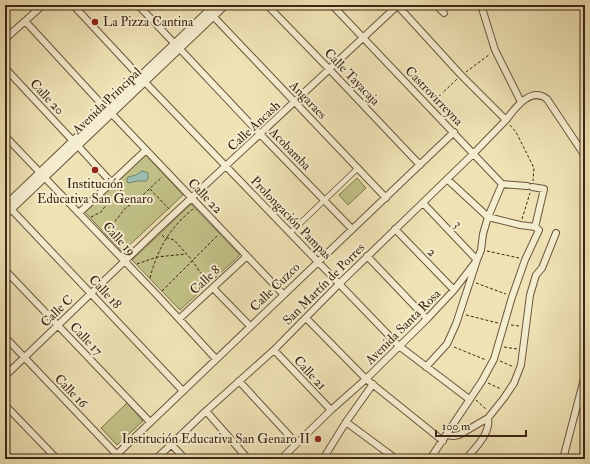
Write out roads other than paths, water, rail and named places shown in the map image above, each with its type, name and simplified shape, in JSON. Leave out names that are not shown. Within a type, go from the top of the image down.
[{"type":"street","points":[[5,39],[26,22],[43,5]]},
{"type":"street","name":"Prolongación Pampas","points":[[73,5],[226,167],[399,346],[426,367],[470,397]]},
{"type":"street","name":"Acobamba","points":[[138,5],[352,229]]},
{"type":"street","name":"Angaraes","points":[[203,5],[386,198]]},
{"type":"street","name":"Avenida Principal","points":[[211,13],[215,5]]},
{"type":"street","name":"Avenida Principal","points":[[5,215],[7,206],[75,144],[211,13],[225,5]]},
{"type":"street","name":"Calle Tayacaja","points":[[267,5],[330,69],[420,165]]},
{"type":"street","name":"Castrovirreyna","points":[[332,5],[502,184]]},
{"type":"street","points":[[397,5],[505,121]]},
{"type":"street","name":"Calle Ancash","points":[[127,264],[157,230],[364,38],[397,5]]},
{"type":"street","points":[[436,5],[444,14]]},
{"type":"street","points":[[481,5],[495,50],[521,102],[533,94],[542,96],[547,100],[585,156]]},
{"type":"street","name":"Calle 22","points":[[26,22],[283,294]]},
{"type":"street","name":"Calle 20","points":[[5,68],[112,182]]},
{"type":"street","name":"San Martín de Porres","points":[[156,459],[206,411],[274,350],[367,256],[473,154],[521,102]]},
{"type":"street","name":"Calle Cuzco","points":[[117,458],[150,422],[454,132]]},
{"type":"street","name":"Calle 19","points":[[5,136],[41,175],[82,215],[216,359]]},
{"type":"street","points":[[82,215],[112,182],[146,150]]},
{"type":"street","points":[[290,233],[358,168]]},
{"type":"street","points":[[447,179],[488,217],[535,227]]},
{"type":"street","points":[[430,459],[482,381],[493,361],[512,297],[525,260],[537,235],[538,230],[535,227],[544,189],[529,186],[502,184]]},
{"type":"street","name":"Avenida Santa Rosa","points":[[281,459],[330,410],[366,379],[454,290],[477,260],[481,250],[483,234],[488,217],[502,184]]},
{"type":"street","name":"3","points":[[423,203],[477,260]]},
{"type":"street","name":"Calle 18","points":[[7,206],[183,391]]},
{"type":"street","name":"2","points":[[395,230],[454,290]]},
{"type":"street","points":[[447,435],[459,435],[490,416],[509,392],[514,383],[520,369],[529,299],[536,275],[542,268],[556,233]]},
{"type":"street","name":"Calle 8","points":[[179,319],[247,256]]},
{"type":"street","points":[[367,256],[427,319]]},
{"type":"street","points":[[426,367],[447,344],[460,313],[469,280],[477,260]]},
{"type":"street","name":"Calle C","points":[[5,376],[91,293],[127,264]]},
{"type":"street","name":"Calle 17","points":[[5,270],[150,422]]},
{"type":"street","points":[[213,287],[250,326]]},
{"type":"street","points":[[306,318],[366,379],[443,441]]},
{"type":"street","name":"Calle 16","points":[[5,337],[117,458]]},
{"type":"street","name":"Calle 21","points":[[274,350],[330,410]]},
{"type":"street","points":[[563,459],[585,375]]},
{"type":"street","points":[[239,381],[296,443]]},
{"type":"street","points":[[323,459],[346,422],[373,384]]},
{"type":"street","points":[[5,405],[57,459]]},
{"type":"street","points":[[206,411],[248,459]]},
{"type":"street","points":[[466,459],[487,430],[490,416]]},
{"type":"street","points":[[346,422],[396,459]]},
{"type":"street","points":[[171,444],[185,459]]},
{"type":"water","points":[[142,171],[148,173],[148,179],[146,181],[128,183],[128,177],[136,175]]},
{"type":"place","name":"La Pizza Cantina","points":[[95,22]]},
{"type":"place","name":"Institución Educativa San Genaro","points":[[95,170]]},
{"type":"place","name":"Institución Educativa San Genaro II","points":[[318,439]]}]
